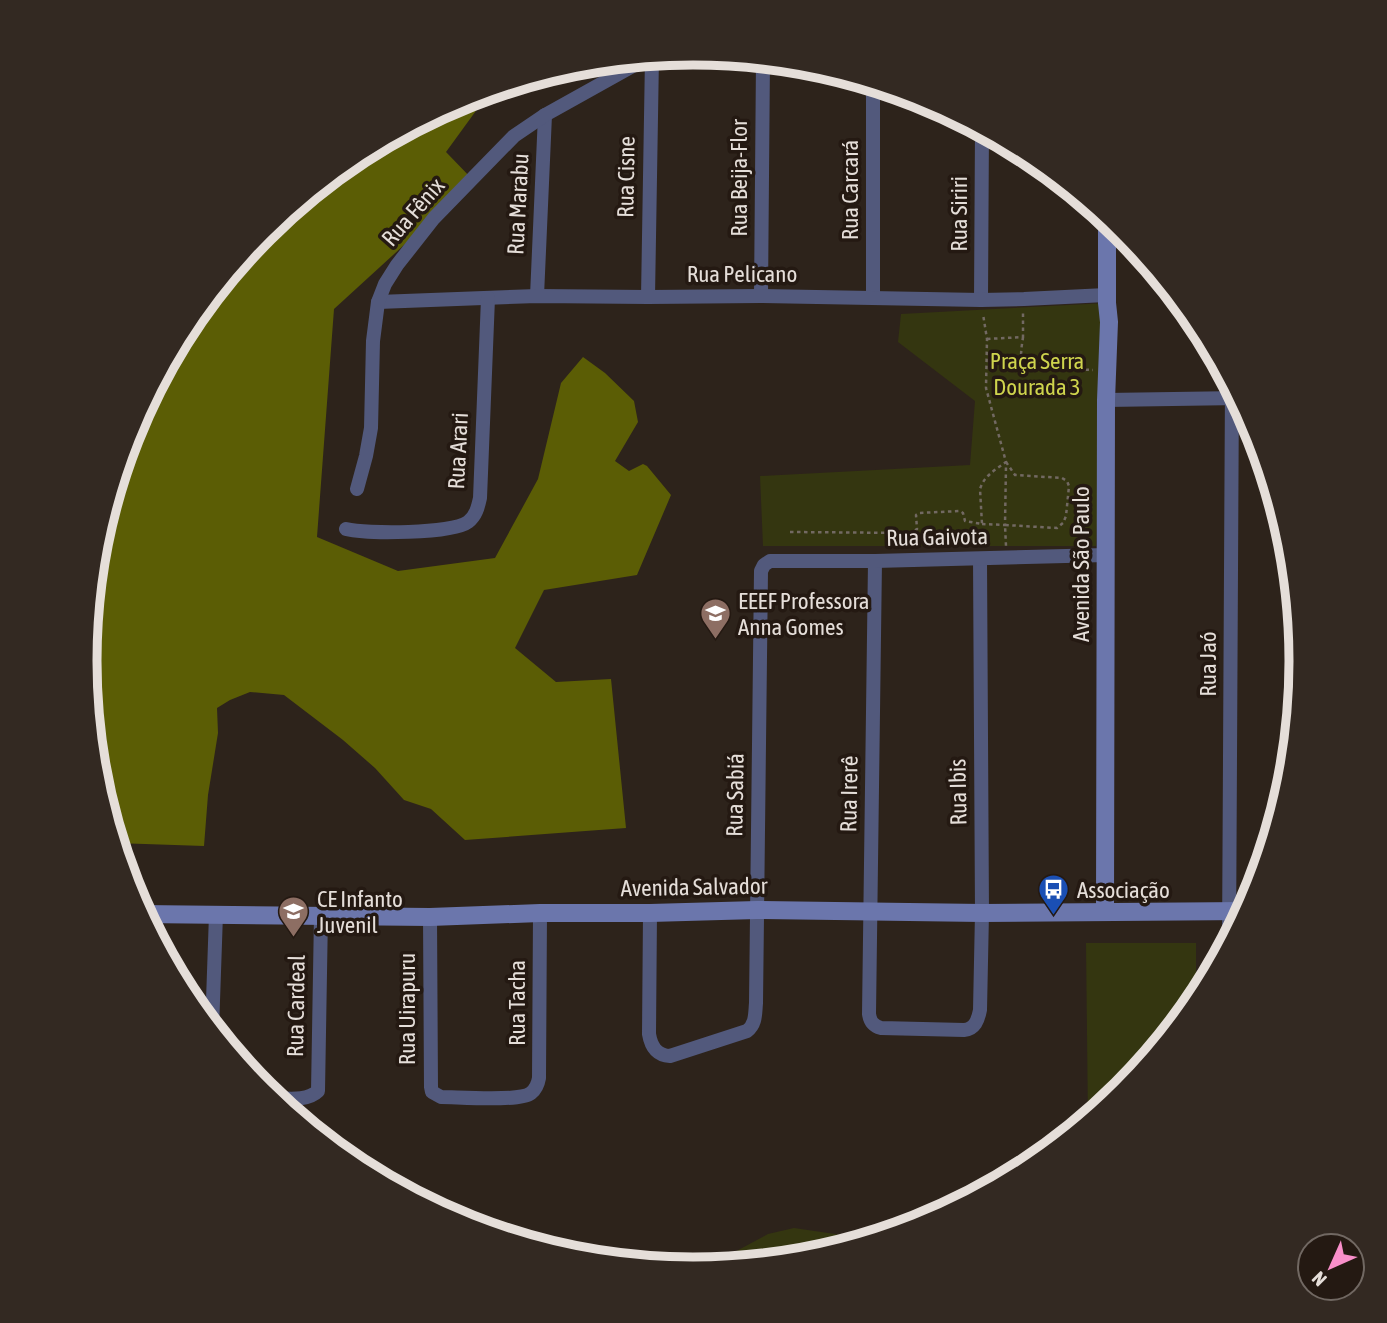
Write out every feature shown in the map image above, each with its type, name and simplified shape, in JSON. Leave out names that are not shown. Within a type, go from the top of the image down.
[{"type":"street","name":"Rua Cisne","points":[[648,297],[650,66]]},
{"type":"street","name":"Rua Fênix","points":[[356,489],[371,428],[373,341],[378,302],[397,265],[435,218],[514,136],[545,115],[629,69]]},
{"type":"street","name":"Rua Beija-Flor","points":[[761,296],[762,69]]},
{"type":"street","name":"Rua Carcará","points":[[873,92],[873,298]]},
{"type":"street","name":"Rua Marabu","points":[[537,296],[545,115]]},
{"type":"street","name":"Rua Siriri","points":[[981,300],[982,140]]},
{"type":"street","name":"Avenida São Paulo","points":[[1105,911],[1106,400],[1109,323],[1107,232]]},
{"type":"street","name":"Rua Pelicano","points":[[378,302],[537,296],[981,300],[1107,295]]},
{"type":"street","name":"Rua Arari","points":[[346,529],[384,533],[418,531],[459,527],[474,517],[480,498],[488,298]]},
{"type":"street","points":[[1106,400],[1227,393]]},
{"type":"street","name":"Rua Jaó","points":[[1234,409],[1238,905]]},
{"type":"street","name":"Rua Gaivota","points":[[770,561],[1106,555]]},
{"type":"street","name":"Rua Ibis","points":[[976,1023],[980,1010],[982,912],[980,559]]},
{"type":"street","name":"Rua Sabiá","points":[[650,913],[649,1034],[654,1049],[670,1056],[747,1031],[755,1018],[761,571],[770,561]]},
{"type":"street","name":"Rua Irerê","points":[[875,561],[868,1000],[870,1018],[874,1025],[881,1028],[964,1030],[976,1023]]},
{"type":"street","name":"Avenida Salvador","points":[[153,914],[430,916],[757,910],[1235,911]]},
{"type":"street","name":"Rua Tacha","points":[[441,1097],[514,1097],[533,1092],[539,1078],[540,913]]},
{"type":"street","points":[[213,1015],[216,915]]},
{"type":"street","name":"Rua Cardeal","points":[[287,1098],[314,1095],[319,1087],[321,915]]},
{"type":"street","name":"Rua Uirapuru","points":[[430,916],[431,1087],[432,1091],[441,1097]]},
{"type":"path","points":[[1024,299],[1023,364],[1027,367],[1107,370]]},
{"type":"path","points":[[981,300],[987,339],[986,388],[1006,462],[1006,558]]},
{"type":"path","points":[[987,339],[1023,337]]},
{"type":"path","points":[[982,524],[982,484],[987,476],[1006,462]]},
{"type":"path","points":[[790,532],[912,533],[917,529],[916,515],[919,513],[960,511],[965,521],[982,524],[1057,528],[1061,526],[1066,516],[1069,486],[1067,481],[1062,478],[1015,475],[1006,462]]},
{"type":"green space","name":"Praça Serra Dourada 3","points":[[1107,303],[1096,546],[763,546],[760,476],[970,465],[975,401],[898,342],[901,314]]},
{"type":"green space","points":[[1086,943],[1196,943],[1196,983],[1190,993],[1142,1055],[1088,1109]]},
{"type":"green space","points":[[794,1228],[850,1238],[810,1247],[725,1257],[768,1234]]},
{"type":"shaded area","points":[[484,103],[446,152],[474,181],[334,309],[317,537],[398,571],[495,558],[538,479],[561,383],[583,357],[605,373],[634,401],[638,422],[615,461],[629,471],[643,464],[647,466],[671,495],[637,575],[544,590],[515,648],[556,682],[611,679],[626,828],[465,840],[431,809],[404,800],[375,768],[343,740],[284,695],[250,692],[217,708],[218,733],[208,795],[204,846],[125,843],[108,778],[98,701],[98,622],[106,560],[111,552],[107,550],[117,507],[142,433],[177,363],[220,298],[272,240],[330,188],[395,145],[430,126]]},
{"type":"place","name":"EEEF Professora Anna Gomes","points":[[715,641]]},
{"type":"place","name":"Associação","points":[[1054,917]]},
{"type":"place","name":"CE Infanto Juvenil","points":[[294,939]]}]
